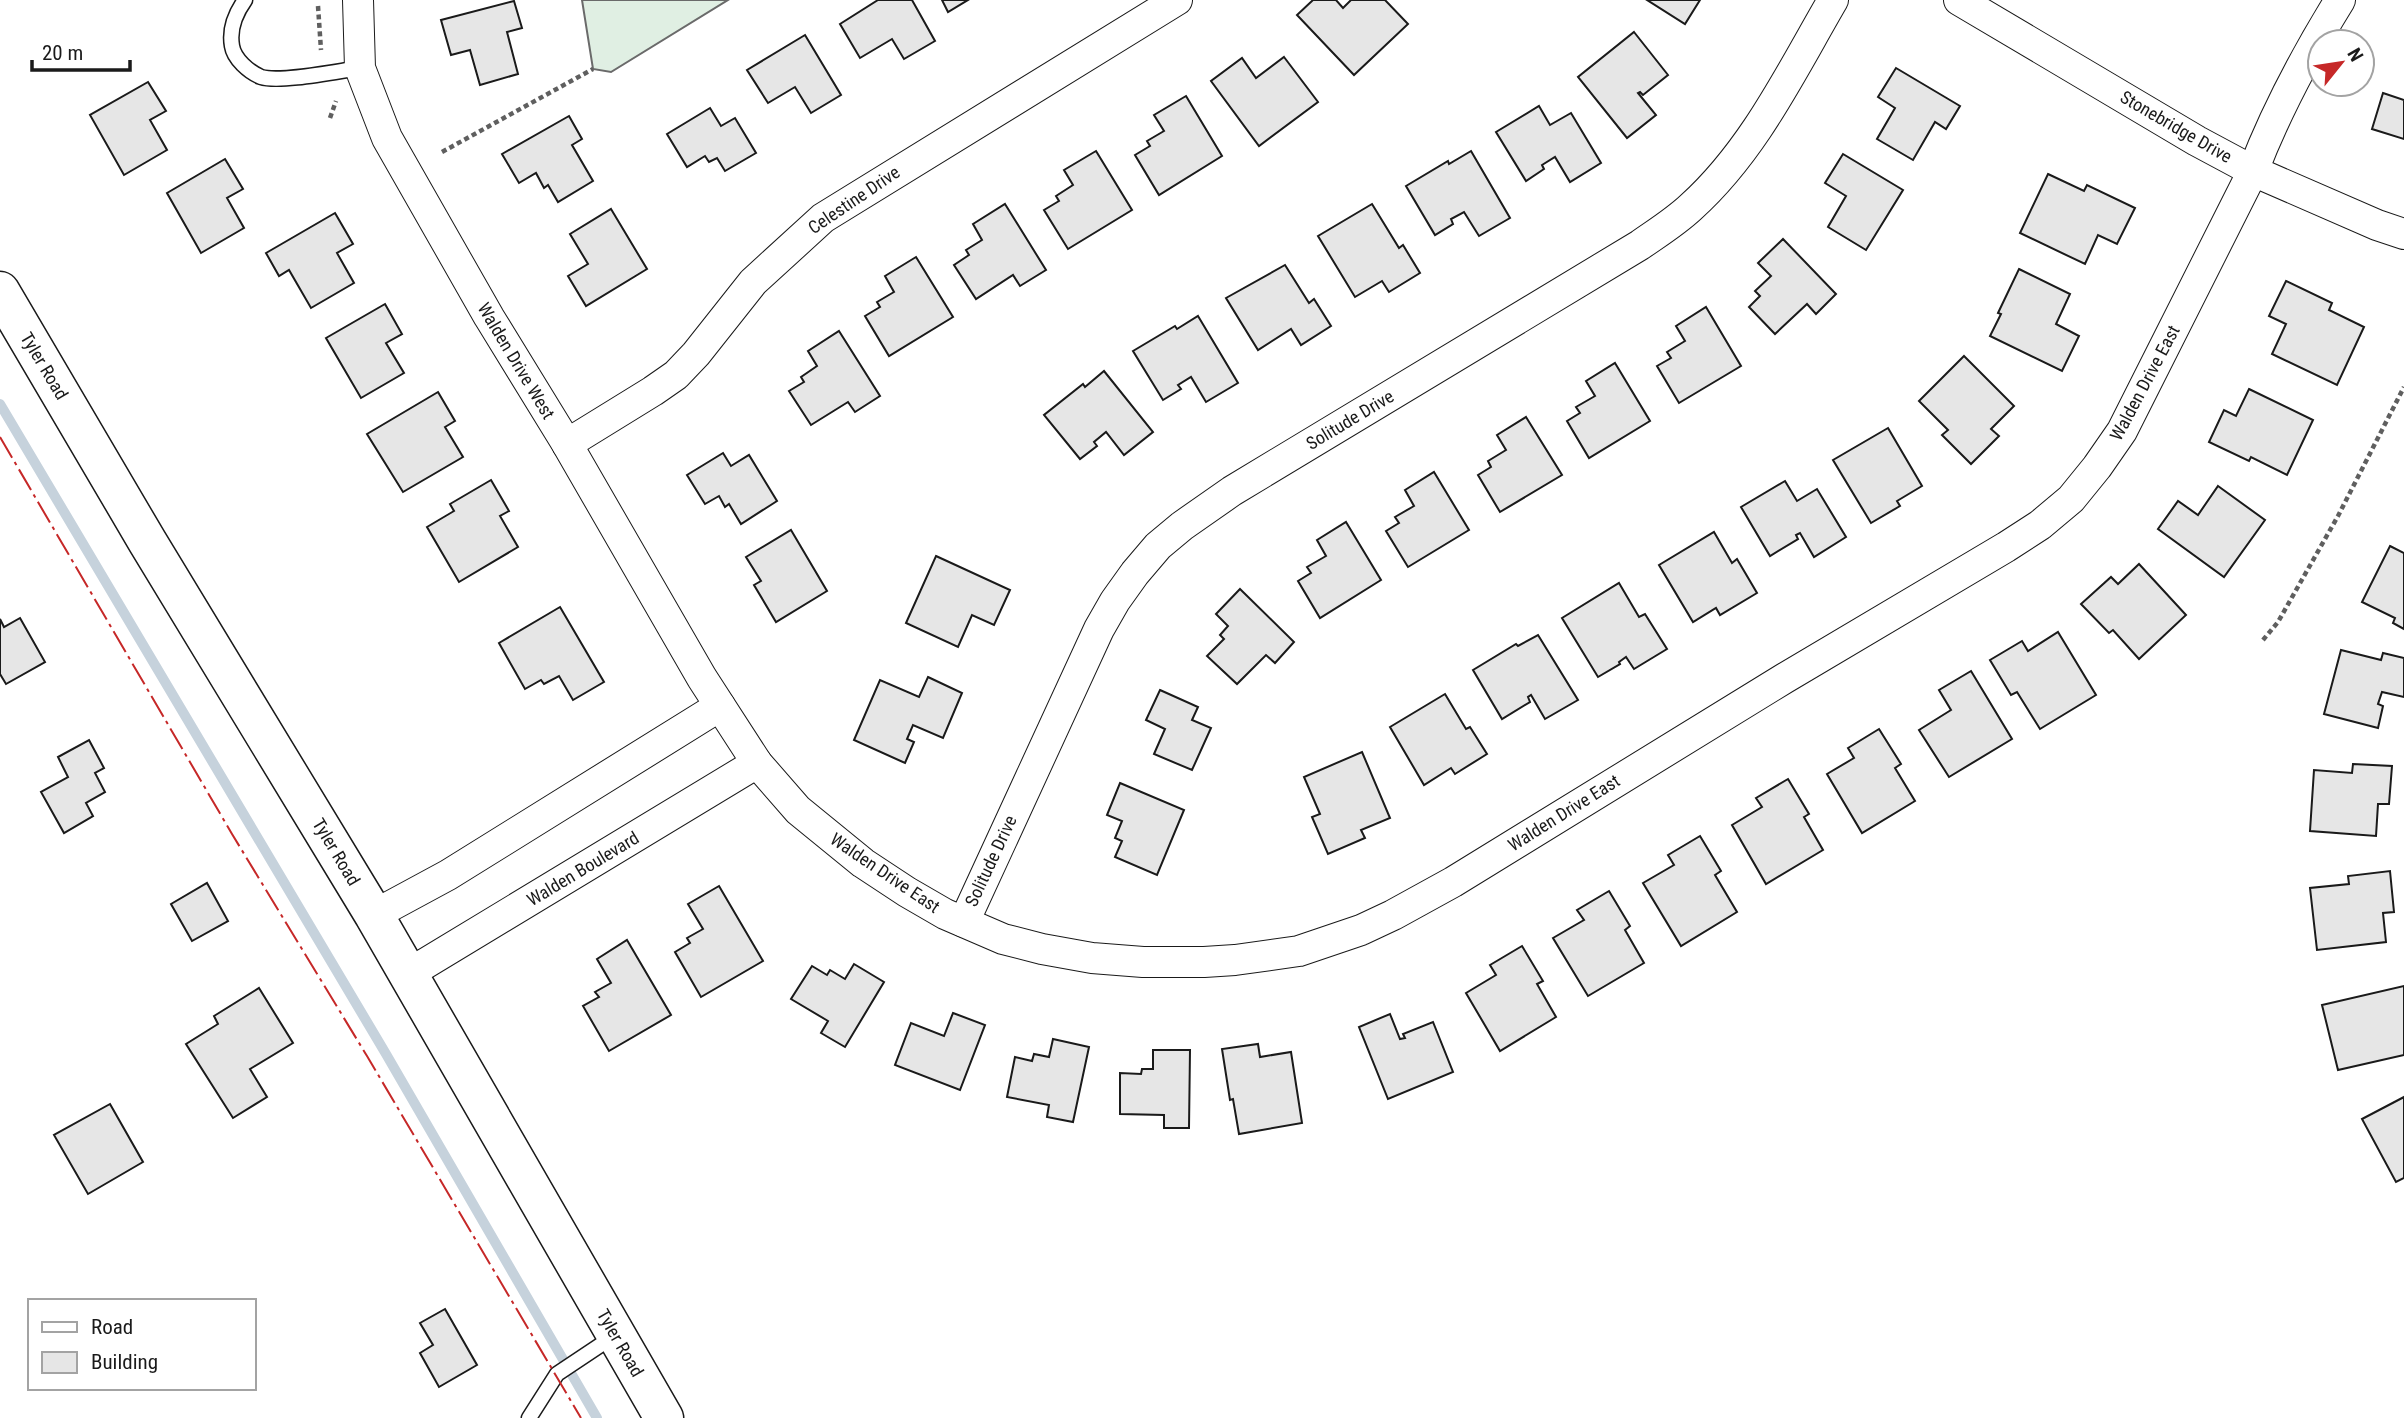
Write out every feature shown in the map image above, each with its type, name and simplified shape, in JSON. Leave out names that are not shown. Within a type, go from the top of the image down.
[{"type":"street","name":"Walden Drive West","points":[[358,0],[360,68],[387,138],[489,317],[567,444],[720,706]]},
{"type":"street","name":"Celestine Drive","points":[[567,444],[676,375],[753,282],[823,218],[1177,0]]},
{"type":"street","name":"Solitude Drive","points":[[964,922],[1098,629],[1115,601],[1158,546],[1232,491],[1628,253],[1674,222],[1703,195],[1748,142],[1833,0]]},
{"type":"street","name":"Stonebridge Drive","points":[[1959,0],[2197,141],[2253,171],[2404,234]]},
{"type":"street","name":"Walden Drive East","points":[[720,706],[757,763],[798,810],[863,863],[925,903],[1003,939],[1068,955],[1143,962],[1204,962],[1299,951],[1361,930],[1453,882],[1785,678],[2006,547],[2071,499],[2122,431],[2253,171],[2304,59],[2340,0]]},
{"type":"street","name":"Tyler Road","points":[[0,291],[147,541],[374,915],[664,1418]]},
{"type":"street","points":[[374,915],[448,875],[720,706]]},
{"type":"street","name":"Walden Boulevard","points":[[408,974],[757,763]]},
{"type":"lane","points":[[245,0],[231,27],[232,50],[245,68],[262,78],[285,78],[360,68]]},
{"type":"lane","points":[[529,1418],[557,1374],[615,1335]]},
{"type":"path","points":[[317,6],[321,57]]},
{"type":"path","points":[[442,152],[593,69]]},
{"type":"path","points":[[330,118],[336,101]]},
{"type":"path","points":[[2263,640],[2278,622],[2331,528],[2404,387]]},
{"type":"green space","points":[[582,0],[728,0],[611,72],[593,69]]},
{"type":"building","points":[[878,0],[912,0],[935,41],[904,59],[892,39],[860,58],[840,24]]},
{"type":"building","points":[[942,0],[968,0],[948,12]]},
{"type":"building","points":[[1313,0],[1336,0],[1343,8],[1351,0],[1385,0],[1408,24],[1354,75],[1297,15]]},
{"type":"building","points":[[1647,0],[1700,0],[1685,24]]},
{"type":"building","points":[[514,1],[522,28],[507,32],[518,74],[480,85],[470,50],[451,55],[441,20]]},
{"type":"building","points":[[1634,32],[1668,75],[1643,95],[1638,93],[1656,115],[1627,138],[1578,77]]},
{"type":"building","points":[[805,35],[841,95],[811,113],[795,87],[768,103],[747,70]]},
{"type":"building","points":[[1284,57],[1318,102],[1259,146],[1211,81],[1242,58],[1256,78]]},
{"type":"building","points":[[1896,68],[1960,106],[1946,129],[1935,122],[1913,160],[1877,139],[1895,108],[1878,97]]},
{"type":"building","points":[[148,82],[166,111],[150,120],[167,150],[124,175],[90,115]]},
{"type":"building","points":[[2383,93],[2404,100],[2404,139],[2372,129]]},
{"type":"building","points":[[1186,96],[1222,156],[1159,195],[1135,155],[1150,146],[1147,141],[1164,131],[1154,115]]},
{"type":"building","points":[[1539,106],[1550,125],[1571,113],[1601,163],[1570,182],[1555,157],[1542,165],[1544,169],[1526,181],[1496,132]]},
{"type":"building","points":[[710,108],[721,126],[735,118],[756,153],[725,171],[717,158],[709,162],[705,156],[687,167],[667,134]]},
{"type":"building","points":[[569,116],[582,139],[572,145],[593,181],[558,202],[548,185],[544,188],[536,173],[519,183],[502,154]]},
{"type":"building","points":[[1096,151],[1132,210],[1068,249],[1044,210],[1059,201],[1056,196],[1073,185],[1064,170]]},
{"type":"building","points":[[1471,151],[1510,218],[1479,236],[1464,212],[1451,219],[1453,224],[1435,235],[1406,186]]},
{"type":"building","points":[[1843,154],[1903,190],[1866,250],[1828,227],[1846,196],[1825,183]]},
{"type":"building","points":[[225,159],[243,189],[227,198],[244,228],[201,253],[167,193]]},
{"type":"building","points":[[2048,174],[2084,191],[2087,185],[2135,208],[2117,244],[2098,235],[2085,264],[2020,233]]},
{"type":"building","points":[[1005,204],[1046,270],[1020,286],[1013,275],[976,299],[954,265],[969,255],[966,250],[982,240],[973,224]]},
{"type":"building","points":[[1372,204],[1399,248],[1403,245],[1420,273],[1389,292],[1382,281],[1355,297],[1318,236]]},
{"type":"building","points":[[611,209],[647,269],[586,306],[568,276],[588,264],[570,234]]},
{"type":"building","points":[[335,213],[353,244],[337,253],[354,283],[311,308],[289,270],[279,276],[266,253]]},
{"type":"building","points":[[1783,239],[1836,294],[1816,314],[1807,304],[1775,334],[1749,307],[1760,296],[1755,291],[1771,276],[1758,263]]},
{"type":"building","points":[[916,257],[953,317],[889,356],[865,316],[880,307],[877,302],[894,292],[885,276]]},
{"type":"building","points":[[1285,265],[1309,303],[1314,299],[1331,326],[1301,345],[1291,329],[1258,350],[1226,298]]},
{"type":"building","points":[[2019,269],[2070,294],[2056,324],[2079,336],[2062,371],[1990,336]]},
{"type":"building","points":[[2286,281],[2332,303],[2329,310],[2364,327],[2337,385],[2272,354],[2286,324],[2269,316]]},
{"type":"building","points":[[385,304],[402,334],[386,343],[404,373],[361,398],[326,338]]},
{"type":"building","points":[[1706,307],[1741,366],[1679,403],[1657,366],[1671,358],[1667,352],[1685,341],[1676,326]]},
{"type":"building","points":[[1198,316],[1238,383],[1206,402],[1191,377],[1178,385],[1181,389],[1163,400],[1133,351]]},
{"type":"building","points":[[839,331],[880,396],[855,412],[848,402],[811,425],[789,391],[804,382],[801,377],[817,366],[808,351]]},
{"type":"building","points":[[1964,356],[2014,406],[1991,429],[1999,436],[1971,464],[1942,435],[1948,430],[1919,401]]},
{"type":"building","points":[[1615,363],[1650,421],[1589,458],[1567,421],[1580,413],[1576,407],[1595,396],[1586,381]]},
{"type":"building","points":[[1104,371],[1153,432],[1124,455],[1106,432],[1094,442],[1097,446],[1080,459],[1044,415]]},
{"type":"building","points":[[2249,389],[2313,420],[2287,475],[2251,457],[2249,461],[2209,442],[2224,410],[2236,416]]},
{"type":"building","points":[[438,392],[455,421],[445,427],[463,457],[403,492],[367,434]]},
{"type":"building","points":[[1526,417],[1562,475],[1500,512],[1478,475],[1491,467],[1488,461],[1506,450],[1497,435]]},
{"type":"building","points":[[1888,428],[1922,486],[1897,501],[1900,506],[1871,523],[1833,460]]},
{"type":"building","points":[[723,453],[731,466],[749,455],[777,501],[741,524],[729,504],[725,507],[719,496],[705,504],[687,475]]},
{"type":"building","points":[[1434,472],[1469,530],[1408,567],[1386,531],[1399,523],[1395,517],[1414,506],[1405,490]]},
{"type":"building","points":[[491,480],[509,511],[500,516],[518,547],[459,582],[427,527],[454,511],[450,504]]},
{"type":"building","points":[[1785,481],[1797,501],[1817,489],[1846,537],[1814,557],[1800,533],[1796,535],[1798,539],[1770,556],[1741,507]]},
{"type":"building","points":[[2218,486],[2265,520],[2224,577],[2158,529],[2178,501],[2198,515]]},
{"type":"building","points":[[1346,522],[1381,580],[1320,618],[1298,581],[1311,573],[1307,567],[1326,556],[1317,540]]},
{"type":"building","points":[[791,530],[827,591],[776,622],[754,585],[761,581],[746,557]]},
{"type":"building","points":[[1714,532],[1732,563],[1737,559],[1757,593],[1720,615],[1716,608],[1693,622],[1659,565]]},
{"type":"building","points":[[2390,546],[2404,553],[2404,629],[2393,623],[2395,618],[2362,602]]},
{"type":"building","points":[[936,556],[1010,590],[994,625],[972,615],[958,647],[906,623]]},
{"type":"building","points":[[2139,564],[2186,615],[2139,659],[2113,630],[2109,633],[2081,604],[2111,577],[2118,584]]},
{"type":"building","points":[[1619,583],[1639,617],[1645,614],[1667,649],[1634,669],[1626,657],[1620,664],[1598,677],[1562,618]]},
{"type":"building","points":[[1240,589],[1294,642],[1275,663],[1266,655],[1237,684],[1207,656],[1224,639],[1220,635],[1228,626],[1216,614]]},
{"type":"building","points":[[560,607],[604,682],[573,700],[559,676],[544,684],[541,680],[525,689],[499,643]]},
{"type":"building","points":[[20,618],[45,662],[6,684],[0,674],[0,619],[4,627]]},
{"type":"building","points":[[2058,632],[2096,695],[2040,729],[2017,692],[2011,695],[1990,660],[2022,641],[2028,651]]},
{"type":"building","points":[[1538,635],[1578,700],[1545,719],[1531,695],[1528,697],[1530,702],[1502,719],[1473,670],[1516,644],[1518,646]]},
{"type":"building","points":[[2341,650],[2381,660],[2383,653],[2404,658],[2404,697],[2382,692],[2378,704],[2383,706],[2378,728],[2324,714]]},
{"type":"building","points":[[1971,671],[2012,739],[1949,777],[1919,730],[1951,710],[1939,690]]},
{"type":"building","points":[[928,677],[962,693],[943,738],[913,725],[907,739],[914,742],[905,763],[854,740],[880,680],[919,697]]},
{"type":"building","points":[[1160,690],[1198,707],[1192,720],[1211,728],[1192,770],[1154,754],[1165,729],[1146,720]]},
{"type":"building","points":[[1445,694],[1466,729],[1470,727],[1487,754],[1455,774],[1451,768],[1424,785],[1390,727]]},
{"type":"building","points":[[1879,729],[1901,764],[1895,768],[1915,801],[1862,833],[1827,774],[1854,758],[1848,748]]},
{"type":"building","points":[[89,740],[104,768],[95,773],[105,792],[86,803],[93,816],[64,833],[41,792],[68,777],[58,757]]},
{"type":"building","points":[[1362,752],[1390,818],[1361,830],[1365,838],[1328,854],[1312,817],[1320,814],[1304,777]]},
{"type":"building","points":[[2353,764],[2392,766],[2389,804],[2378,804],[2376,836],[2310,831],[2314,770],[2352,773]]},
{"type":"building","points":[[1788,779],[1809,814],[1804,817],[1823,850],[1766,884],[1732,825],[1762,807],[1756,798]]},
{"type":"building","points":[[1120,783],[1184,810],[1157,875],[1115,857],[1122,841],[1115,838],[1122,821],[1107,815]]},
{"type":"building","points":[[1700,836],[1721,871],[1715,875],[1737,912],[1681,946],[1643,883],[1674,865],[1668,855]]},
{"type":"building","points":[[2390,871],[2394,912],[2383,913],[2386,942],[2317,950],[2310,888],[2349,884],[2348,876]]},
{"type":"building","points":[[207,883],[228,921],[192,941],[171,904]]},
{"type":"building","points":[[719,886],[763,961],[701,997],[675,952],[690,943],[687,938],[703,929],[688,904]]},
{"type":"building","points":[[1609,891],[1630,926],[1625,930],[1644,963],[1588,996],[1553,938],[1584,920],[1577,910]]},
{"type":"building","points":[[627,940],[671,1015],[609,1051],[583,1006],[599,997],[595,992],[611,983],[597,959]]},
{"type":"building","points":[[1522,946],[1543,981],[1537,984],[1556,1017],[1500,1051],[1466,993],[1496,975],[1490,965]]},
{"type":"building","points":[[854,964],[884,982],[845,1047],[821,1033],[828,1021],[791,999],[812,966],[827,975],[830,970],[845,979]]},
{"type":"building","points":[[2404,986],[2404,1055],[2338,1070],[2322,1005]]},
{"type":"building","points":[[259,988],[293,1043],[250,1069],[267,1097],[233,1118],[186,1044],[218,1024],[214,1016]]},
{"type":"building","points":[[953,1013],[985,1025],[960,1090],[895,1065],[911,1023],[944,1036]]},
{"type":"building","points":[[1390,1014],[1400,1039],[1405,1038],[1403,1034],[1433,1022],[1453,1072],[1388,1099],[1359,1027]]},
{"type":"building","points":[[1053,1039],[1089,1047],[1073,1122],[1047,1117],[1049,1105],[1007,1097],[1015,1057],[1032,1061],[1034,1054],[1049,1057]]},
{"type":"building","points":[[1258,1044],[1260,1057],[1291,1052],[1302,1123],[1239,1134],[1233,1099],[1230,1100],[1222,1049]]},
{"type":"building","points":[[1153,1050],[1190,1050],[1189,1128],[1164,1128],[1164,1115],[1120,1114],[1120,1073],[1141,1074],[1142,1069],[1153,1069]]},
{"type":"building","points":[[2404,1097],[2404,1178],[2396,1182],[2362,1119]]},
{"type":"building","points":[[110,1104],[143,1162],[88,1194],[54,1135]]},
{"type":"building","points":[[445,1309],[477,1365],[439,1387],[420,1353],[433,1345],[420,1323]]},
{"type":"waterway","points":[[0,404],[386,1054],[597,1418]]},
{"type":"power","points":[[0,437],[232,834],[581,1418]]}]
